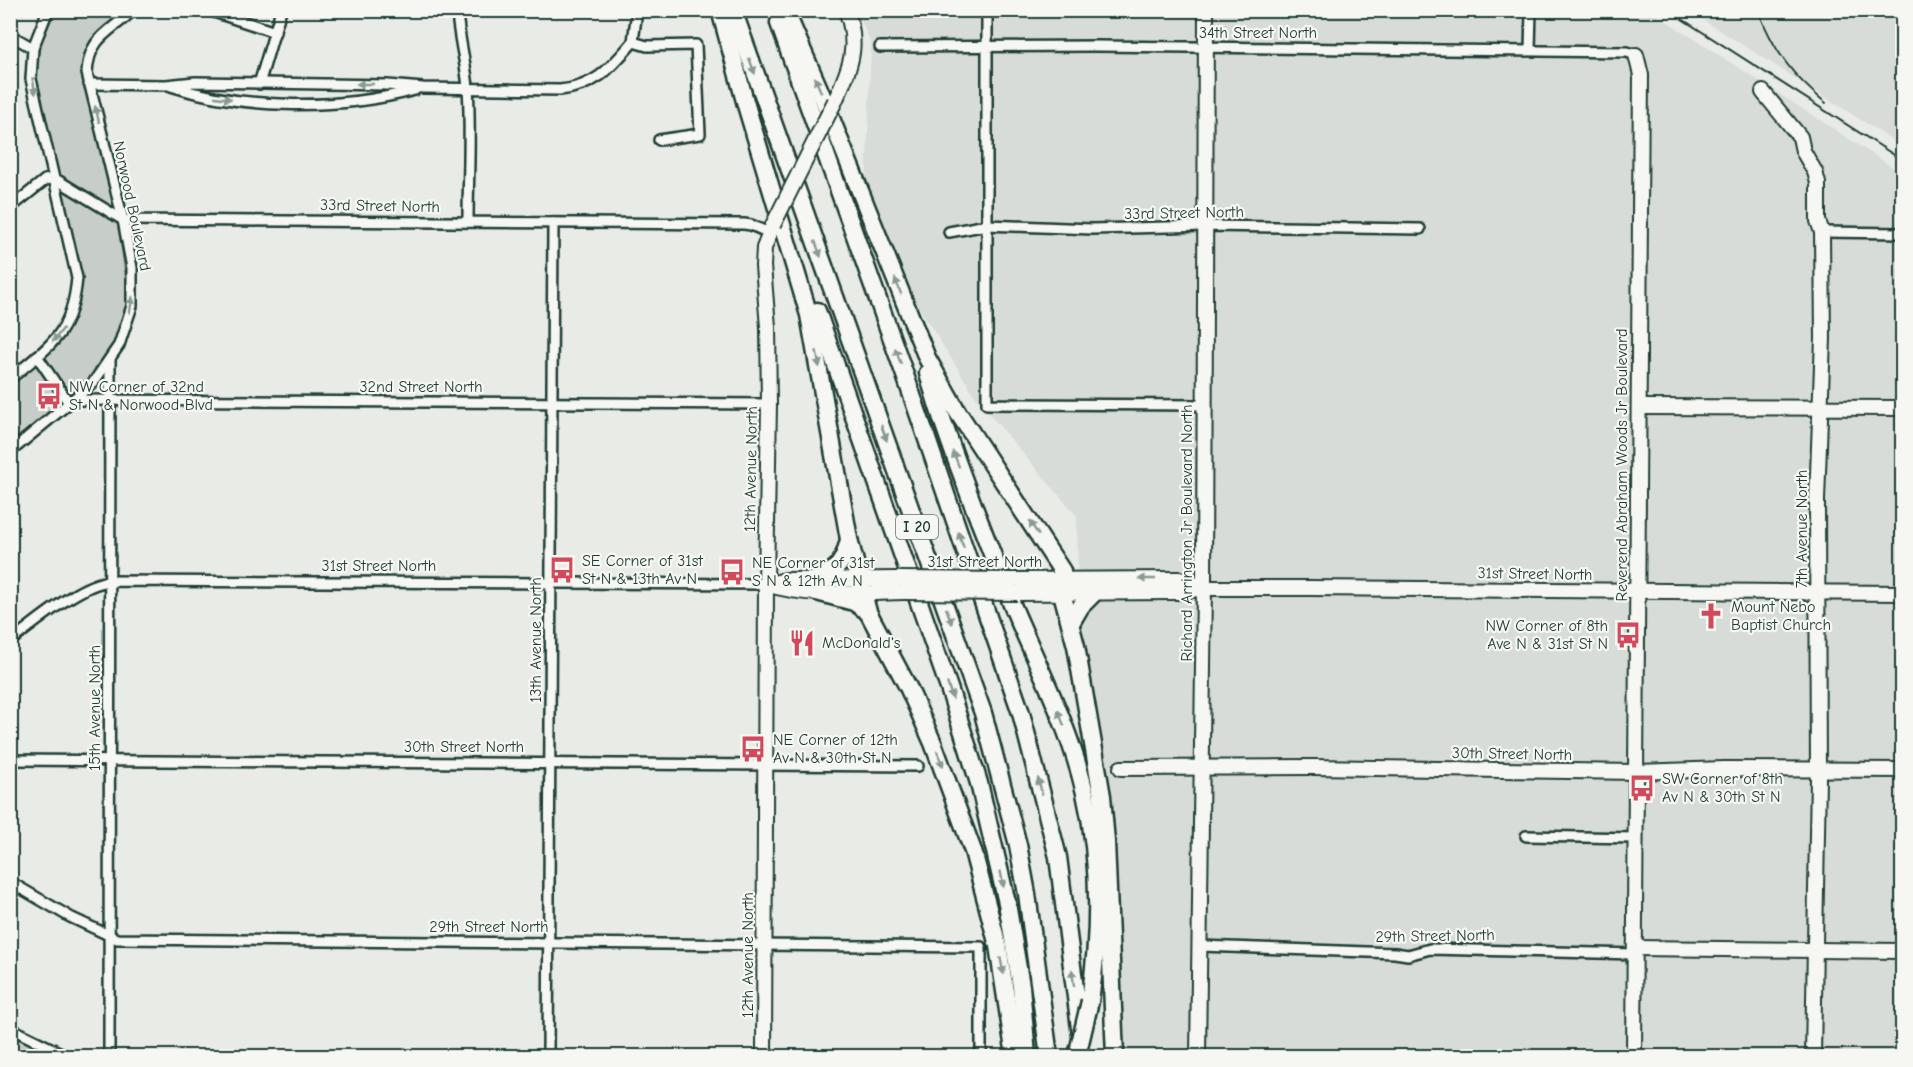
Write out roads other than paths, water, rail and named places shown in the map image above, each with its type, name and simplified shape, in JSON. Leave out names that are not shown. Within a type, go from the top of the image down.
[{"type":"highway","points":[[720,10],[750,121],[809,315],[849,539],[868,612],[909,688],[957,804],[985,894],[1005,979],[1015,1056]]},
{"type":"highway","name":"I 20","points":[[733,10],[983,712],[1018,844],[1049,1056]]},
{"type":"highway","name":"I 20","points":[[775,10],[906,378],[1021,713],[1058,857],[1083,1056]]},
{"type":"highway","points":[[785,10],[820,91],[917,334],[939,381],[1062,571],[1098,769],[1106,842],[1115,1056]]},
{"type":"highway","points":[[750,121],[968,743],[997,854],[1007,903],[1021,986],[1027,1056]]},
{"type":"highway","points":[[917,334],[939,413],[996,566],[1067,733],[1085,793],[1096,864],[1098,935],[1090,1000],[1077,1056]]},
{"type":"highway","points":[[849,539],[838,567],[817,586],[848,599],[868,612]]},
{"type":"highway","points":[[1071,623],[1081,606],[1094,593]]},
{"type":"street","points":[[10,379],[59,336],[75,302],[77,278],[31,79],[33,48],[48,10]]},
{"type":"street","name":"Norwood Boulevard","points":[[10,452],[93,383],[111,359],[127,324],[132,296],[132,268],[123,220],[89,84],[88,59],[92,47],[105,32],[133,10]]},
{"type":"street","points":[[259,84],[281,10]]},
{"type":"street","points":[[457,10],[468,88],[468,222]]},
{"type":"street","points":[[89,84],[166,85],[195,82],[387,85],[423,88],[560,90],[578,88],[607,72],[633,42],[637,10]]},
{"type":"street","name":"12th Avenue North","points":[[764,1056],[769,334],[763,266],[764,248],[771,229],[848,71],[852,56],[852,32],[846,10]]},
{"type":"street","points":[[987,10],[987,404],[1204,405]]},
{"type":"street","name":"Richard Arrington Jr Boulevard North","points":[[1198,1056],[1204,588],[1206,10]]},
{"type":"street","points":[[1530,50],[1531,10]]},
{"type":"street","points":[[1898,10],[1902,14]]},
{"type":"street","points":[[214,12],[274,32]]},
{"type":"street","points":[[10,35],[33,48]]},
{"type":"street","points":[[633,42],[647,46],[696,45],[700,134],[659,140]]},
{"type":"street","name":"34th Street North","points":[[880,47],[1096,46],[1530,50],[1627,52],[1636,55]]},
{"type":"street","name":"Reverend Abraham Woods Jr Boulevard","points":[[1634,1056],[1641,75],[1636,55]]},
{"type":"street","points":[[166,85],[191,93],[220,98],[285,103],[337,103],[423,88]]},
{"type":"street","name":"7th Avenue North","points":[[1763,92],[1800,137],[1803,151],[1815,172],[1818,183],[1818,221],[1822,232],[1821,408],[1817,500],[1818,768],[1814,1056]]},
{"type":"street","points":[[10,208],[45,180],[54,178],[123,220]]},
{"type":"street","name":"33rd Street North","points":[[123,220],[744,224],[771,229]]},
{"type":"street","name":"13th Avenue North","points":[[548,1056],[553,223]]},
{"type":"street","name":"33rd Street North","points":[[949,232],[987,225],[1092,229],[1206,226],[1420,229]]},
{"type":"street","points":[[1822,232],[1902,232]]},
{"type":"street","points":[[37,356],[71,401]]},
{"type":"street","name":"15th Avenue North","points":[[109,1056],[111,359]]},
{"type":"street","name":"32nd Street North","points":[[71,401],[769,404]]},
{"type":"street","points":[[1639,407],[1902,408]]},
{"type":"street","name":"31st Street North","points":[[10,641],[80,591],[98,582],[110,581],[766,584],[786,591],[817,586],[1063,586],[1180,579],[1204,588]]},
{"type":"street","name":"31st Street North","points":[[1063,586],[1094,593],[1178,592],[1204,588],[1902,593]]},
{"type":"street","name":"30th Street North","points":[[10,760],[918,766]]},
{"type":"street","name":"30th Street North","points":[[1121,768],[1313,767],[1637,772],[1818,768],[1902,770]]},
{"type":"street","points":[[1526,836],[1636,838]]},
{"type":"street","name":"29th Street North","points":[[10,882],[70,917],[117,939],[981,947],[981,1056]]},
{"type":"street","name":"29th Street North","points":[[1200,946],[1384,952],[1408,955],[1430,949],[1635,951]]},
{"type":"street","points":[[1635,951],[1902,951]]},
{"type":"street","points":[[10,1028],[67,1056]]},
{"type":"railway","points":[[1668,10],[1902,160]]},
{"type":"railway","points":[[1758,10],[1785,62],[1803,83],[1826,103]]},
{"type":"place","name":"NW Corner of 32nd St N & Norwood Blvd","points":[[49,396]]},
{"type":"place","name":"SE Corner of 31st St N & 13th Av N","points":[[562,570]]},
{"type":"place","name":"NE Corner of 31st S N & 12th Av N","points":[[732,572]]},
{"type":"place","name":"Mount Nebo Baptist Church","points":[[1711,616]]},
{"type":"place","name":"NW Corner of 8th Ave N & 31st St N","points":[[1628,635]]},
{"type":"place","name":"McDonald's","points":[[802,643]]},
{"type":"place","name":"NE Corner of 12th Av N & 30th St N","points":[[753,749]]},
{"type":"place","name":"SW Corner of 8th Av N & 30th St N","points":[[1642,788]]}]
